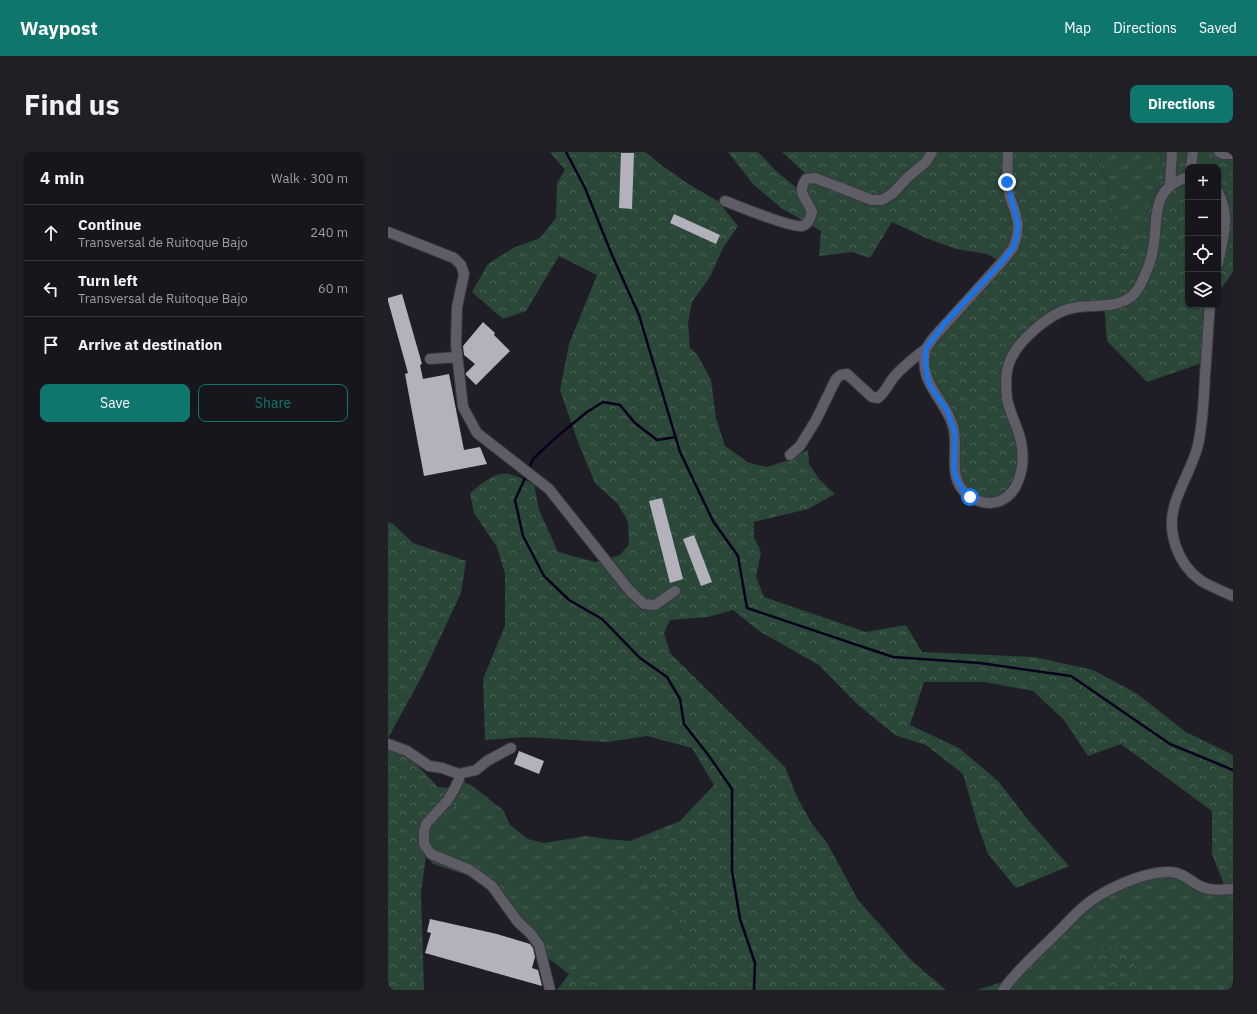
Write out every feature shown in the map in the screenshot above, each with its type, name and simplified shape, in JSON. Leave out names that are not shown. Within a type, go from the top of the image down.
[{"type":"street","points":[[725,200],[790,225],[802,226],[810,220],[812,212],[801,193],[802,185],[806,179],[815,178],[872,200],[882,200],[892,194],[907,178],[926,162],[932,152]]},
{"type":"street","points":[[790,455],[800,446],[826,402],[836,379],[840,375],[847,374],[872,396],[878,398],[885,392],[893,378],[926,348],[945,323],[1013,248],[1017,236],[1018,224],[1007,182],[1008,152]]},
{"type":"street","points":[[1170,185],[1172,152]]},
{"type":"street","points":[[1192,164],[1194,152]]},
{"type":"street","points":[[1219,152],[1223,154],[1233,154]]},
{"type":"street","points":[[926,348],[925,362],[928,381],[947,410],[955,433],[954,468],[958,484],[967,494],[980,501],[989,503],[1000,501],[1008,497],[1014,490],[1019,480],[1023,459],[1021,442],[1008,400],[1006,381],[1008,366],[1016,351],[1040,324],[1053,316],[1071,308],[1121,302],[1132,296],[1140,287],[1149,267],[1154,248],[1156,219],[1163,194],[1170,185],[1185,178]]},
{"type":"street","points":[[1221,198],[1224,203],[1225,230],[1221,249]]},
{"type":"street","points":[[388,232],[454,258],[461,265],[464,274],[457,307],[456,357],[463,407],[477,433],[549,489],[630,591],[644,604],[655,605],[675,591]]},
{"type":"street","points":[[1210,308],[1203,410],[1198,446],[1174,507],[1172,523],[1173,540],[1188,567],[1199,579],[1211,587],[1233,596]]},
{"type":"street","points":[[430,359],[456,357]]},
{"type":"street","points":[[388,744],[407,751],[430,766],[442,768],[459,774],[476,770],[487,761],[510,748]]},
{"type":"street","points":[[459,774],[459,779],[455,788],[426,824],[424,831],[424,844],[431,854],[470,870],[492,886],[518,922],[530,933],[539,945],[550,990]]},
{"type":"street","points":[[1003,990],[1010,979],[1082,908],[1101,894],[1118,886],[1164,872],[1175,872],[1184,875],[1202,887],[1211,889],[1233,889]]},
{"type":"green space","points":[[550,152],[645,152],[690,185],[718,201],[738,226],[723,248],[710,277],[692,302],[688,323],[690,348],[697,354],[711,380],[716,418],[725,446],[749,463],[767,467],[789,460],[808,450],[809,464],[819,479],[835,494],[808,509],[754,522],[754,537],[761,552],[756,577],[764,597],[866,632],[906,625],[922,652],[1034,657],[1093,670],[1136,693],[1186,732],[1233,755],[1233,888],[1226,889],[1212,854],[1212,811],[1121,744],[1088,756],[1064,720],[1033,691],[985,682],[924,682],[910,725],[959,748],[998,781],[1029,821],[1069,866],[1016,888],[988,854],[977,823],[963,774],[926,745],[895,735],[856,703],[819,665],[759,631],[733,610],[708,617],[670,620],[664,633],[670,653],[785,767],[798,799],[812,824],[827,843],[858,900],[911,960],[946,990],[685,990],[687,989],[693,956],[674,914],[655,889],[621,874],[638,855],[680,821],[714,785],[692,748],[647,736],[608,742],[527,737],[485,740],[483,679],[505,626],[505,574],[497,547],[474,513],[470,494],[493,477],[509,474],[519,477],[534,484],[539,510],[558,552],[595,562],[620,555],[629,544],[628,522],[618,504],[595,483],[578,442],[560,390],[569,344],[597,275],[559,256],[526,311],[503,319],[472,292],[488,264],[513,248],[540,238],[556,218],[557,183],[565,170]]},
{"type":"green space","points":[[728,152],[758,152],[775,170],[799,190],[805,173],[782,152],[1088,152],[1101,162],[1123,253],[1140,243],[1146,213],[1164,176],[1158,152],[1233,152],[1233,272],[1221,289],[1221,164],[1185,164],[1185,308],[1212,308],[1208,356],[1199,364],[1147,382],[1107,341],[1104,304],[1054,315],[1017,351],[1008,380],[1025,458],[1010,496],[981,500],[960,483],[958,444],[929,381],[929,347],[1003,263],[987,254],[956,249],[926,238],[892,222],[870,258],[852,252],[819,256],[821,231],[781,208],[753,184]]},
{"type":"green space","points":[[1088,152],[1158,152],[1164,176],[1146,213],[1140,243],[1123,253],[1101,162]]},
{"type":"green space","points":[[388,522],[393,524],[413,543],[466,561],[461,593],[422,676],[388,738]]},
{"type":"green space","points":[[388,750],[402,753],[415,763],[438,787],[448,788],[464,782],[471,785],[467,793],[438,824],[428,841],[421,893],[424,990],[388,990]]},
{"type":"green space","points":[[471,785],[503,810],[510,825],[528,839],[544,843],[586,836],[630,841],[680,821],[638,855],[621,874],[655,889],[674,914],[693,956],[687,989],[611,990],[601,984],[569,974],[548,958],[541,944],[501,898],[479,879],[433,864],[425,854],[430,834],[461,799]]},
{"type":"green space","points":[[1164,872],[1194,883],[1233,888],[1233,990],[1004,990],[1101,893]]},
{"type":"green space","points":[[1096,946],[1122,949],[1140,972],[1148,990],[1108,990],[1092,972]]},
{"type":"green space","points":[[569,974],[601,984],[611,990],[557,990]]},
{"type":"green space","points":[[1012,979],[1003,990],[977,990]]},
{"type":"building","points":[[621,153],[634,153],[632,209],[619,208]]},
{"type":"building","points":[[674,214],[720,235],[716,244],[670,223]]},
{"type":"building","points":[[402,294],[422,364],[420,365],[423,379],[449,374],[464,450],[480,447],[487,464],[424,476],[405,374],[408,373],[388,301],[388,298]]},
{"type":"building","points":[[483,322],[495,333],[494,335],[510,351],[476,385],[466,375],[466,373],[475,364],[464,355],[463,346]]},
{"type":"building","points":[[662,498],[683,579],[670,583],[649,501]]},
{"type":"building","points":[[694,535],[712,582],[701,586],[683,539]]},
{"type":"building","points":[[519,751],[544,761],[539,774],[514,764]]},
{"type":"building","points":[[430,919],[497,934],[530,944],[533,948],[535,957],[532,968],[538,970],[542,986],[425,953],[431,933],[427,932]]},
{"type":"waterway","points":[[566,152],[585,188],[612,255],[639,315],[680,452],[713,521],[738,556],[747,608],[893,657],[980,663],[1071,676],[1170,744],[1233,770]]},
{"type":"waterway","points":[[529,469],[533,459],[553,440],[587,412],[603,402],[620,405],[635,423],[657,440],[676,437]]},
{"type":"waterway","points":[[527,474],[515,500],[523,536],[544,576],[569,600],[602,619],[640,658],[667,677],[680,699],[684,724],[732,789],[732,871],[740,919],[755,963],[754,990]]},
{"type":"route","points":[[970,497],[958,484],[956,478],[954,468],[956,445],[955,433],[952,420],[947,410],[928,381],[925,362],[926,348],[945,323],[1013,248],[1017,236],[1018,224],[1007,182]]}]
